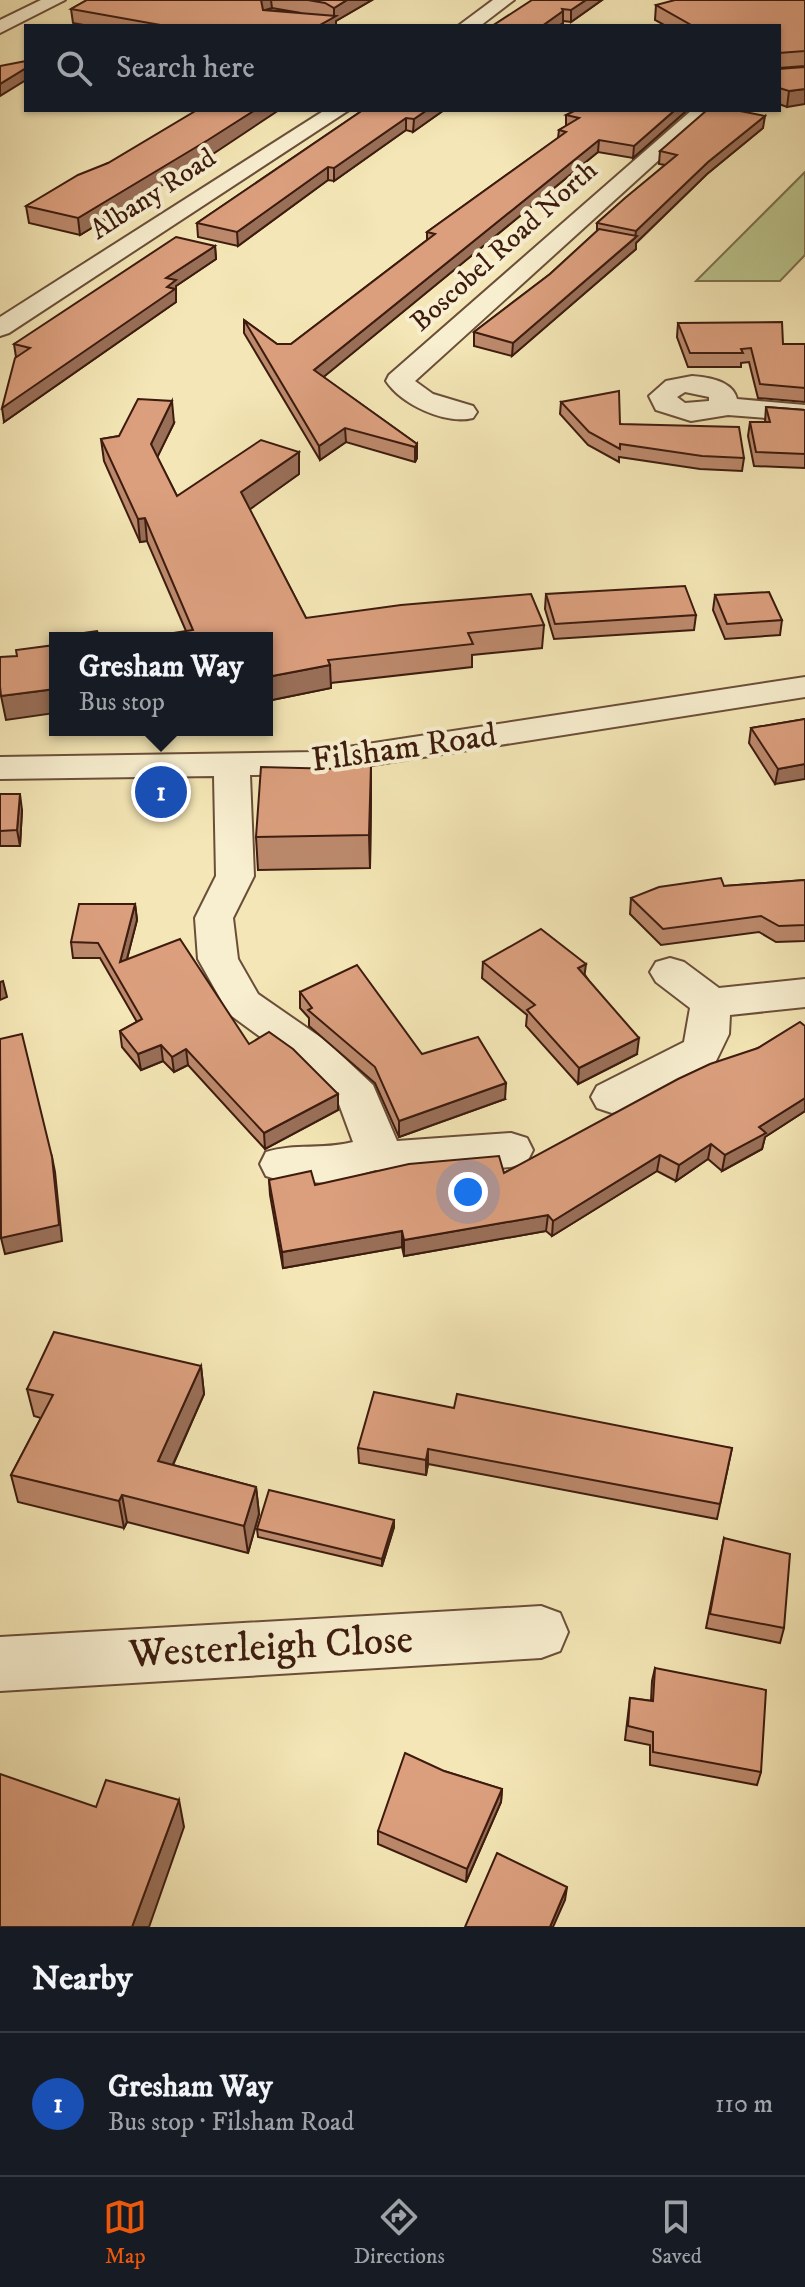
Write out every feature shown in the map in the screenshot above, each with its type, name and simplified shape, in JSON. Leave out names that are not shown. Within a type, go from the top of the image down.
[{"type":"street","points":[[471,24],[505,0]]},
{"type":"street","points":[[2,21],[48,4]]},
{"type":"street","name":"Albany Road","points":[[0,328],[336,112]]},
{"type":"street","name":"Boscobel Road North","points":[[463,412],[423,400],[399,381],[702,112]]},
{"type":"street","points":[[723,406],[805,413]]},
{"type":"street","name":"Filsham Road","points":[[0,768],[232,767],[315,763],[805,687]]},
{"type":"street","points":[[232,767],[235,876],[214,918],[218,959],[243,1004],[311,1052],[358,1096],[379,1152]]},
{"type":"street","points":[[670,972],[709,1019]]},
{"type":"street","points":[[709,1019],[805,993]]},
{"type":"street","points":[[612,1097],[700,1052],[709,1019]]},
{"type":"street","points":[[282,1164],[328,1166],[379,1152],[398,1161],[511,1150]]},
{"type":"street","name":"Westerleigh Close","points":[[0,1664],[541,1632]]},
{"type":"green space","points":[[805,172],[805,255],[780,281],[696,281]]},
{"type":"building","points":[[87,0],[261,0],[263,10],[336,16],[322,24],[155,24],[71,9]]},
{"type":"building","points":[[308,0],[347,0],[334,8]]},
{"type":"building","points":[[532,0],[586,0],[571,10],[562,9],[545,24],[495,24]]},
{"type":"building","points":[[675,0],[805,0],[805,51],[781,53],[781,24],[689,24],[656,5]]},
{"type":"building","points":[[24,61],[24,69],[0,84],[0,66]]},
{"type":"building","points":[[805,67],[805,89],[781,89],[781,69]]},
{"type":"building","points":[[194,112],[252,112],[78,218],[26,206],[78,175],[108,163]]},
{"type":"building","points":[[360,112],[424,112],[414,119],[406,118],[334,168],[328,167],[237,232],[197,223]]},
{"type":"building","points":[[572,112],[673,112],[634,146],[599,140],[314,370],[417,444],[415,447],[345,428],[319,446],[244,320],[277,344],[291,344],[435,234],[427,232],[566,132],[559,130],[579,118],[566,115]]},
{"type":"building","points":[[705,112],[745,112],[765,116],[708,162],[636,231],[597,223],[677,155],[660,151]]},
{"type":"building","points":[[599,229],[637,236],[513,343],[474,332],[550,274]]},
{"type":"building","points":[[176,237],[215,246],[166,278],[176,280],[167,287],[175,289],[2,408],[15,358],[30,348],[14,344]]},
{"type":"building","points":[[782,322],[783,344],[805,344],[805,388],[760,384],[751,348],[741,349],[743,353],[690,353],[678,323]]},
{"type":"building","points":[[619,391],[620,424],[739,427],[744,458],[702,456],[620,444],[620,449],[589,432],[561,402]]},
{"type":"building","points":[[138,399],[172,401],[151,444],[177,496],[261,440],[299,452],[241,492],[306,618],[401,605],[531,594],[544,625],[468,633],[473,644],[328,660],[330,665],[273,676],[273,632],[180,632],[193,630],[145,518],[138,519],[101,439],[119,436]]},
{"type":"building","points":[[766,407],[805,410],[805,454],[756,452],[750,422],[770,422]]},
{"type":"building","points":[[685,586],[696,615],[555,624],[546,594]]},
{"type":"building","points":[[769,592],[782,620],[727,624],[715,595]]},
{"type":"building","points":[[49,646],[49,690],[1,696],[0,657],[17,656],[16,650]]},
{"type":"building","points":[[805,719],[805,764],[778,769],[751,728]]},
{"type":"building","points":[[340,764],[371,764],[369,835],[256,837],[261,767],[339,769]]},
{"type":"building","points":[[0,794],[20,794],[17,830],[0,831]]},
{"type":"building","points":[[721,878],[724,886],[805,880],[805,925],[779,926],[761,916],[663,929],[631,898],[659,887]]},
{"type":"building","points":[[79,904],[135,904],[120,962],[180,939],[249,1044],[269,1032],[293,1049],[338,1094],[264,1133],[186,1049],[172,1057],[161,1045],[138,1054],[120,1031],[142,1019],[98,943],[71,942]]},
{"type":"building","points":[[541,929],[586,964],[578,968],[639,1038],[579,1068],[527,1010],[535,1005],[483,962]]},
{"type":"building","points":[[357,965],[422,1054],[478,1037],[506,1083],[399,1121],[375,1067],[308,1010],[312,1008],[300,992]]},
{"type":"building","points":[[800,1022],[805,1026],[805,1098],[759,1127],[766,1133],[725,1155],[711,1144],[679,1165],[660,1155],[553,1221],[548,1215],[404,1240],[402,1231],[282,1252],[269,1180],[311,1171],[315,1185],[409,1164],[499,1156],[504,1173],[678,1079],[710,1064],[758,1048]]},
{"type":"building","points":[[22,1034],[52,1157],[59,1225],[1,1238],[0,1039]]},
{"type":"building","points":[[54,1332],[201,1366],[158,1461],[256,1487],[244,1526],[122,1495],[119,1501],[11,1475],[53,1395],[27,1389]]},
{"type":"building","points":[[374,1392],[454,1408],[457,1394],[732,1448],[720,1504],[428,1449],[426,1460],[358,1448]]},
{"type":"building","points":[[269,1490],[394,1520],[382,1559],[257,1529]]},
{"type":"building","points":[[724,1538],[790,1554],[784,1628],[710,1614]]},
{"type":"building","points":[[655,1668],[766,1690],[761,1772],[653,1752],[653,1732],[628,1726],[630,1698],[653,1701]]},
{"type":"building","points":[[405,1753],[444,1771],[502,1789],[467,1869],[378,1831]]},
{"type":"building","points":[[0,1774],[96,1807],[106,1780],[179,1800],[132,1927],[0,1927]]},
{"type":"building","points":[[497,1853],[567,1887],[550,1927],[465,1927]]},
{"type":"place","name":"Gresham Way","points":[[161,792]]}]
